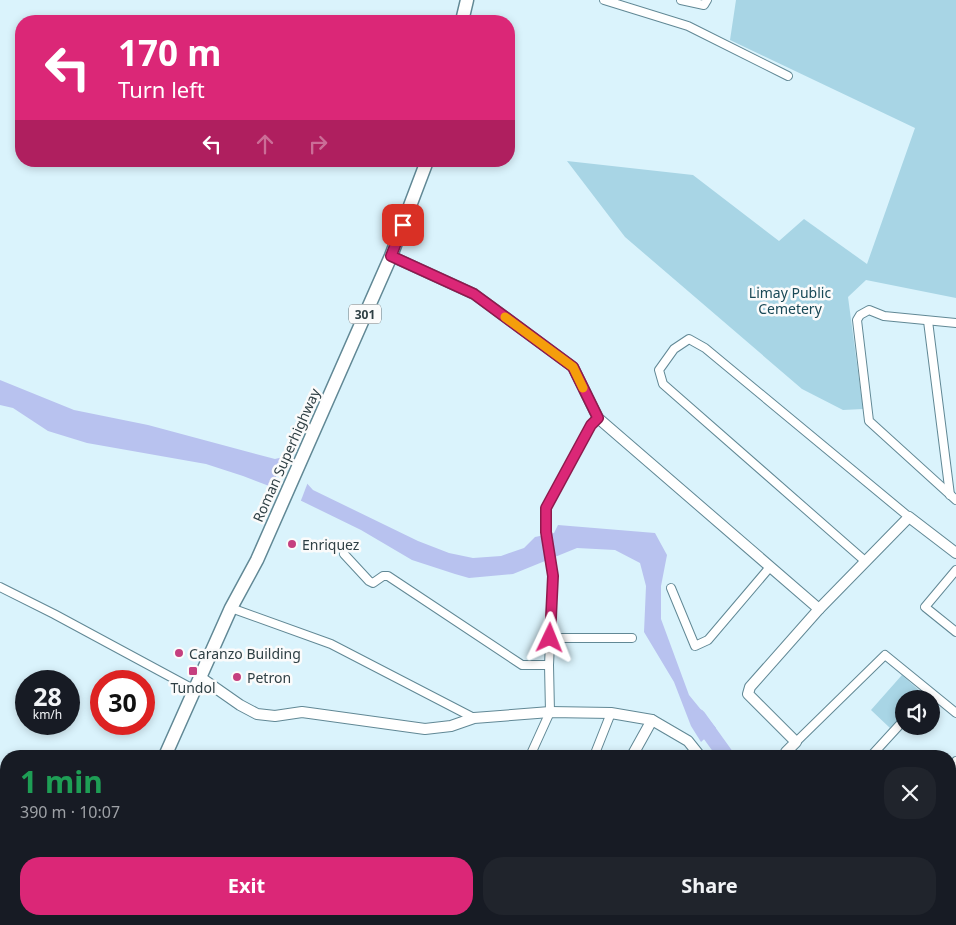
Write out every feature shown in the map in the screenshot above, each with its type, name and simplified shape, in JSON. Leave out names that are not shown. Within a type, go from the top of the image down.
[{"type":"main road","points":[[463,15],[467,0]]},
{"type":"main road","name":"Roman Superhighway","points":[[167,750],[231,608],[279,510],[391,256],[424,167]]},
{"type":"street","points":[[604,0],[688,26],[788,76]]},
{"type":"street","points":[[681,0],[704,6],[707,0]]},
{"type":"street","points":[[391,256],[474,294],[573,367],[598,418],[819,609]]},
{"type":"street","points":[[953,497],[869,421],[857,323],[858,317],[869,310],[884,316],[956,324]]},
{"type":"street","points":[[928,321],[953,497]]},
{"type":"street","points":[[865,561],[663,384],[660,370],[674,349],[689,339],[706,348],[909,517],[956,553]]},
{"type":"street","points":[[533,750],[550,712],[549,665],[553,576],[546,532],[546,508],[591,425],[598,418]]},
{"type":"street","points":[[796,742],[748,694],[750,687],[819,609],[909,517]]},
{"type":"street","points":[[344,554],[369,581],[373,583],[383,576],[388,576],[522,665],[549,665]]},
{"type":"street","points":[[671,588],[695,646],[708,640],[770,567]]},
{"type":"street","points":[[956,570],[925,607],[956,632]]},
{"type":"street","points":[[0,586],[195,690]]},
{"type":"street","points":[[231,608],[331,644],[474,718]]},
{"type":"street","points":[[550,638],[632,638]]},
{"type":"street","points":[[791,750],[796,742],[885,655],[928,690]]},
{"type":"street","points":[[200,678],[257,714],[275,716],[302,712],[425,729],[451,726],[474,718],[550,712],[611,713],[652,720],[688,740],[696,750]]},
{"type":"street","points":[[940,700],[956,712]]},
{"type":"street","points":[[596,750],[611,713]]},
{"type":"street","points":[[635,750],[652,720]]},
{"type":"street","points":[[876,750],[895,730]]},
{"type":"green space","name":"Limay Public Cemetery","points":[[736,0],[956,0],[956,298],[866,280],[848,297],[863,409],[843,410],[802,389],[625,237],[567,161],[693,175],[779,241],[804,219],[867,264],[915,128],[730,40]]},
{"type":"green space","points":[[902,675],[919,690],[895,690],[895,723],[890,728],[871,710]]},
{"type":"shaded area","points":[[0,380],[74,410],[148,425],[275,459],[283,457],[313,490],[418,541],[449,553],[473,558],[501,556],[524,548],[535,537],[554,533],[558,525],[655,533],[667,555],[661,586],[661,619],[689,695],[716,728],[701,742],[691,726],[674,682],[644,632],[646,586],[640,563],[615,550],[577,548],[513,574],[469,578],[412,560],[361,530],[277,489],[243,476],[206,464],[87,443],[48,431],[13,408],[0,405]]},
{"type":"pier","points":[[283,459],[291,463],[308,482],[300,503],[271,489]]},
{"type":"waterway","points":[[698,717],[722,750]]},
{"type":"slow traffic","points":[[505,317],[573,367],[583,388]]},
{"type":"place","name":"Enriquez","points":[[292,544]]},
{"type":"place","name":"Caranzo Building","points":[[179,653]]},
{"type":"place","name":"Tundol","points":[[193,671]]},
{"type":"place","name":"Petron","points":[[237,677]]},
{"type":"route","points":[[403,225],[391,256],[474,294],[573,367],[598,418],[591,425],[546,508],[546,532],[553,576],[550,638]]}]
